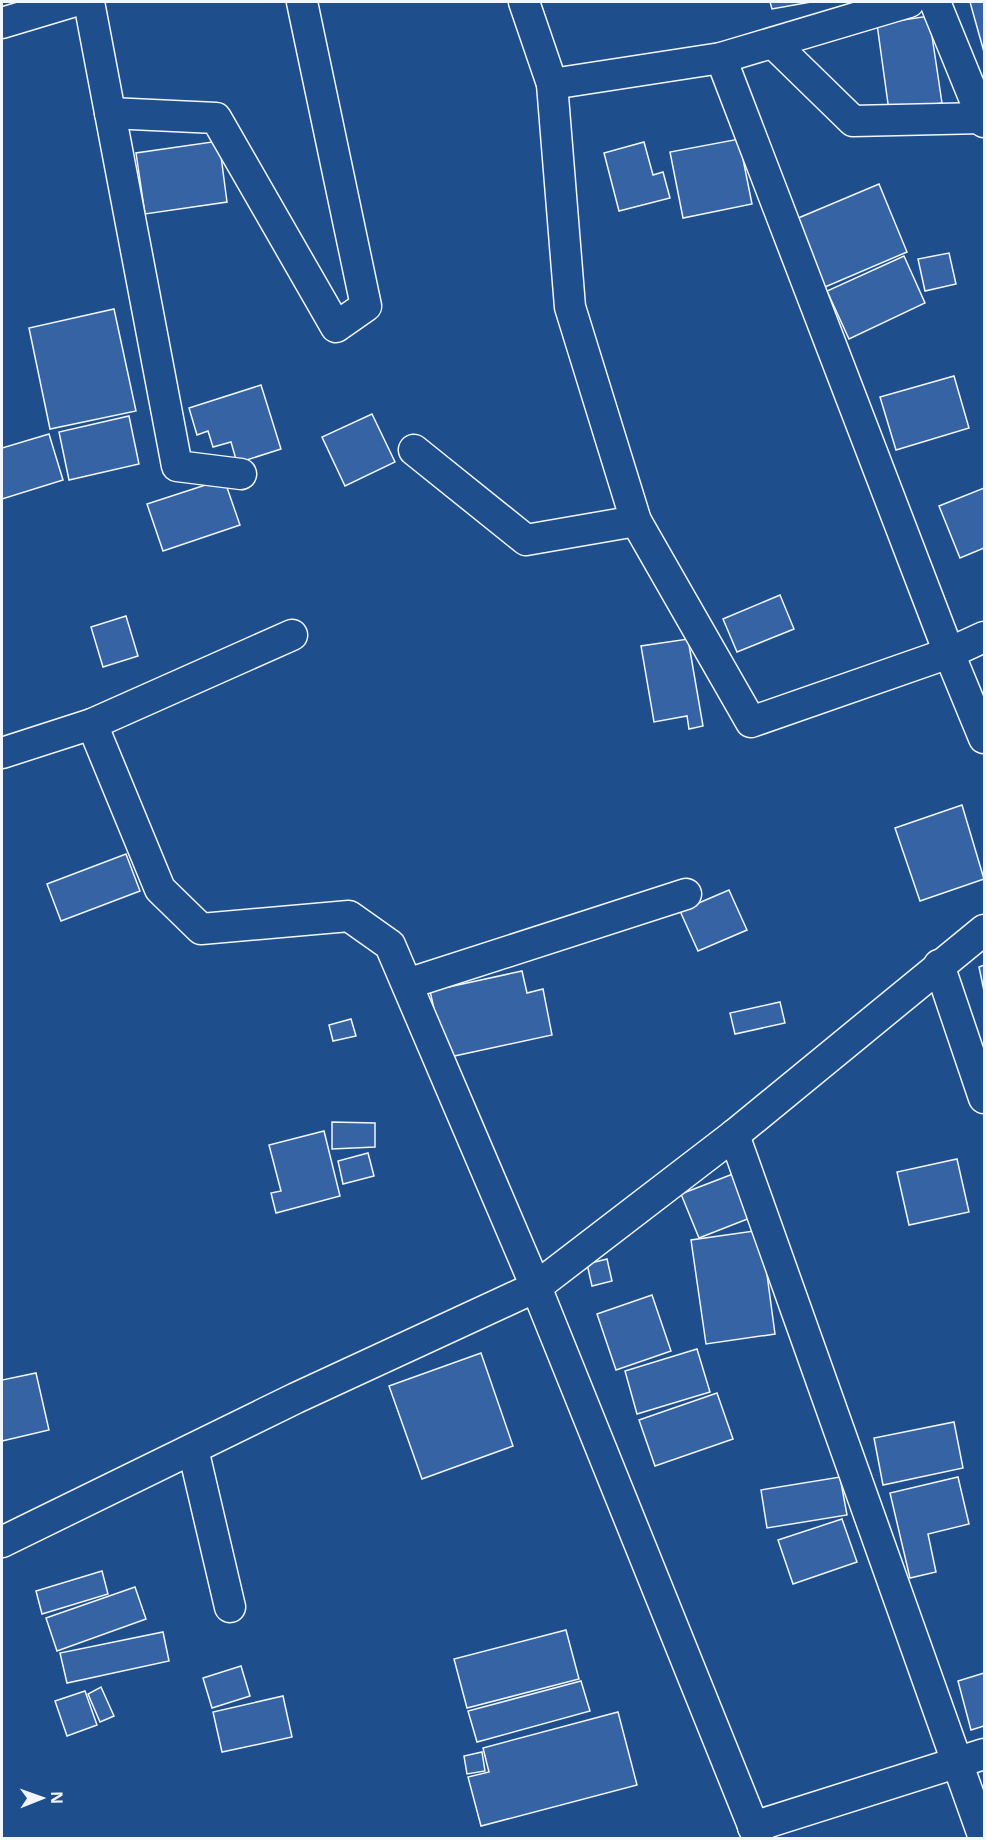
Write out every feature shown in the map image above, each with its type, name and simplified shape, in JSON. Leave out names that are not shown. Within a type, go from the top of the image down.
[{"type":"street","points":[[2,23],[72,2]]},
{"type":"street","points":[[89,2],[177,466],[240,474]]},
{"type":"street","points":[[110,113],[216,118],[336,327],[366,306],[302,2]]},
{"type":"street","points":[[524,2],[552,84],[570,307],[636,521],[751,722],[949,653],[984,637]]},
{"type":"street","points":[[552,84],[721,58],[909,2]]},
{"type":"street","points":[[773,43],[853,121],[984,120],[935,2]]},
{"type":"street","points":[[721,58],[949,653],[984,738]]},
{"type":"street","points":[[414,450],[526,540],[636,521]]},
{"type":"street","points":[[2,753],[93,724],[291,635]]},
{"type":"street","points":[[93,724],[160,889],[201,929],[348,916],[390,945],[536,1287],[756,1833],[971,1759]]},
{"type":"street","points":[[407,984],[686,894]]},
{"type":"street","points":[[2,1542],[536,1287],[734,1135],[984,930]]},
{"type":"street","points":[[939,965],[984,1098]]},
{"type":"street","points":[[734,1135],[971,1759],[984,1839]]},
{"type":"street","points":[[193,1449],[230,1607]]},
{"type":"building","points":[[770,2],[811,2],[772,9]]},
{"type":"building","points":[[970,2],[984,2],[984,52]]},
{"type":"building","points":[[929,16],[942,103],[889,111],[877,24]]},
{"type":"building","points":[[739,139],[752,204],[683,218],[670,152]]},
{"type":"building","points":[[219,141],[227,202],[145,214],[136,153]]},
{"type":"building","points":[[644,142],[653,175],[663,172],[670,198],[619,211],[604,153]]},
{"type":"building","points":[[879,184],[907,252],[825,287],[796,219]]},
{"type":"building","points":[[949,253],[956,284],[925,291],[918,259]]},
{"type":"building","points":[[904,256],[925,303],[849,339],[827,291]]},
{"type":"building","points":[[114,309],[136,411],[50,429],[29,328]]},
{"type":"building","points":[[954,376],[969,428],[896,450],[880,397]]},
{"type":"building","points":[[261,385],[281,449],[237,463],[231,442],[213,447],[208,431],[197,435],[189,408]]},
{"type":"building","points":[[372,414],[395,462],[345,486],[322,437]]},
{"type":"building","points":[[129,416],[139,464],[69,480],[59,432]]},
{"type":"building","points":[[49,434],[63,480],[2,499],[2,448]]},
{"type":"building","points":[[224,479],[240,525],[163,551],[147,504]]},
{"type":"building","points":[[984,488],[984,548],[960,558],[939,506]]},
{"type":"building","points":[[780,595],[794,629],[737,652],[723,619]]},
{"type":"building","points":[[126,616],[138,656],[103,667],[91,627]]},
{"type":"building","points":[[688,639],[703,726],[689,729],[687,716],[654,722],[641,646]]},
{"type":"building","points":[[962,805],[984,879],[920,901],[895,828]]},
{"type":"building","points":[[126,854],[140,891],[61,921],[47,884]]},
{"type":"building","points":[[729,890],[747,930],[698,951],[680,911]]},
{"type":"building","points":[[984,965],[984,991],[979,967]]},
{"type":"building","points":[[522,971],[527,993],[543,989],[552,1035],[445,1058],[430,991]]},
{"type":"building","points":[[780,1002],[785,1023],[735,1034],[730,1013]]},
{"type":"building","points":[[351,1019],[356,1036],[333,1041],[329,1025]]},
{"type":"building","points":[[332,1122],[375,1123],[375,1147],[332,1149]]},
{"type":"building","points":[[324,1131],[340,1196],[276,1213],[271,1193],[281,1191],[269,1145]]},
{"type":"building","points":[[368,1153],[374,1176],[343,1184],[338,1161]]},
{"type":"building","points":[[957,1159],[969,1212],[909,1225],[897,1172]]},
{"type":"building","points":[[738,1172],[755,1216],[699,1238],[681,1194]]},
{"type":"building","points":[[761,1230],[775,1334],[706,1344],[691,1240]]},
{"type":"building","points":[[607,1259],[612,1281],[592,1286],[587,1264]]},
{"type":"building","points":[[652,1295],[671,1351],[616,1370],[597,1314]]},
{"type":"building","points":[[697,1349],[710,1392],[637,1414],[625,1371]]},
{"type":"building","points":[[481,1353],[513,1446],[422,1479],[389,1386]]},
{"type":"building","points":[[36,1373],[49,1430],[2,1441],[2,1380]]},
{"type":"building","points":[[717,1393],[733,1439],[655,1466],[639,1420]]},
{"type":"building","points":[[954,1422],[963,1468],[883,1485],[874,1438]]},
{"type":"building","points":[[840,1477],[847,1515],[767,1528],[761,1490]]},
{"type":"building","points":[[958,1477],[969,1524],[928,1534],[936,1572],[910,1578],[890,1493]]},
{"type":"building","points":[[842,1519],[857,1562],[793,1584],[778,1540]]},
{"type":"building","points":[[102,1571],[108,1594],[42,1614],[36,1591]]},
{"type":"building","points":[[135,1587],[146,1619],[57,1651],[46,1618]]},
{"type":"building","points":[[566,1630],[579,1679],[467,1708],[454,1659]]},
{"type":"building","points":[[163,1632],[169,1661],[67,1683],[60,1653]]},
{"type":"building","points":[[241,1666],[250,1696],[212,1708],[203,1678]]},
{"type":"building","points":[[984,1673],[984,1726],[971,1730],[958,1681]]},
{"type":"building","points":[[581,1681],[590,1711],[477,1742],[468,1711]]},
{"type":"building","points":[[101,1687],[114,1716],[100,1722],[88,1694]]},
{"type":"building","points":[[85,1691],[97,1725],[67,1736],[55,1701]]},
{"type":"building","points":[[283,1696],[292,1737],[222,1752],[213,1712]]},
{"type":"building","points":[[618,1712],[637,1785],[481,1826],[468,1777],[489,1772],[483,1748]]},
{"type":"building","points":[[482,1752],[485,1771],[467,1774],[464,1756]]}]
